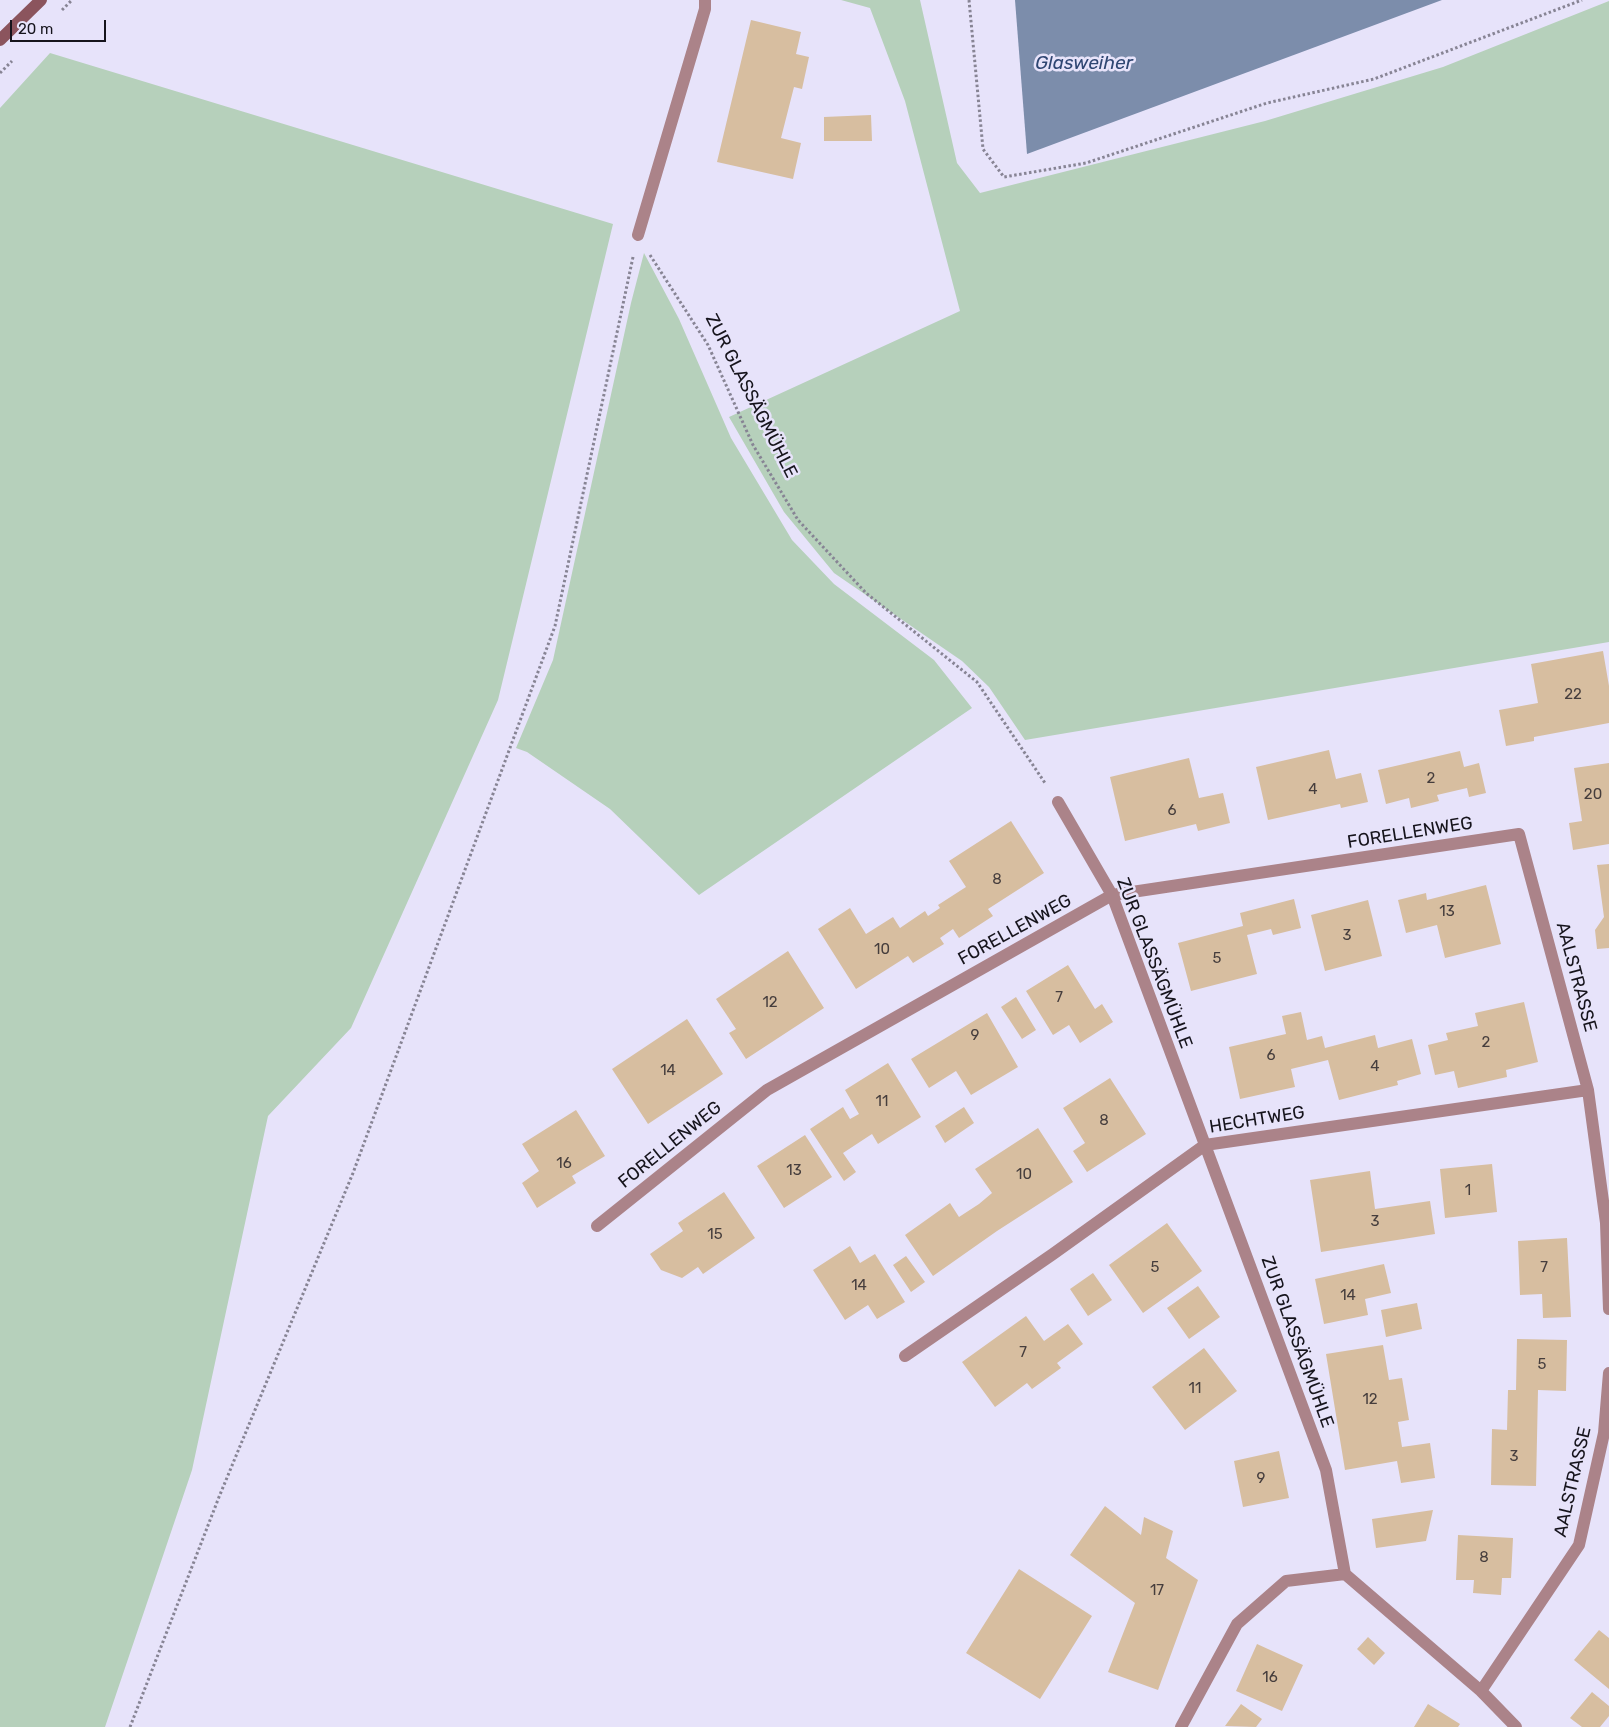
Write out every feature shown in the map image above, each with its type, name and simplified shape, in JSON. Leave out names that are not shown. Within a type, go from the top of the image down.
[{"type":"main road","points":[[0,40],[41,0]]},
{"type":"street","points":[[638,235],[705,9],[705,0]]},
{"type":"street","name":"ZUR GLASSÄGMÜHLE","points":[[1058,802],[1112,895],[1326,1470],[1345,1574]]},
{"type":"street","name":"FORELLENWEG","points":[[597,1226],[767,1090],[1112,895],[1519,834]]},
{"type":"street","name":"AALSTRASSE","points":[[1519,834],[1588,1090],[1606,1223],[1609,1309]]},
{"type":"street","name":"HECHTWEG","points":[[905,1356],[1053,1254],[1205,1145],[1588,1090]]},
{"type":"street","name":"AALSTRASSE","points":[[1481,1691],[1579,1545],[1604,1433],[1609,1373]]},
{"type":"street","points":[[1181,1727],[1237,1624],[1286,1581],[1345,1574],[1481,1691],[1516,1727]]},
{"type":"path","points":[[969,0],[983,149],[1004,177],[1086,163],[1267,103],[1374,79],[1582,0]]},
{"type":"path","name":"ZUR GLASSÄGMÜHLE","points":[[638,235],[708,345],[753,445],[798,520],[866,593],[977,682],[1058,802]]},
{"type":"path","points":[[130,1727],[219,1498],[352,1173],[555,626],[638,235]]},
{"type":"green space","points":[[841,0],[920,0],[957,163],[980,193],[1265,121],[1443,67],[1609,1],[1609,642],[1025,740],[989,687],[962,661],[834,573],[784,512],[729,417],[960,311],[905,101],[870,8]]},
{"type":"green space","points":[[50,53],[613,224],[498,700],[351,1028],[268,1116],[192,1470],[105,1727],[0,1727],[0,108]]},
{"type":"green space","points":[[644,253],[679,319],[731,438],[792,540],[834,584],[934,660],[972,708],[699,895],[610,809],[527,752],[516,748],[553,660],[631,303]]},
{"type":"water","name":"Glasweiher","points":[[1015,0],[1442,0],[1027,154]]},
{"type":"building","points":[[751,20],[801,32],[796,54],[809,57],[802,89],[794,87],[781,138],[801,143],[793,179],[717,162]]},
{"type":"building","points":[[871,115],[872,141],[824,141],[824,117]]},
{"type":"building","points":[[1603,651],[1609,686],[1609,723],[1534,737],[1534,741],[1506,746],[1499,710],[1538,703],[1531,664]]},
{"type":"building","points":[[1329,750],[1336,779],[1361,773],[1368,802],[1341,808],[1340,804],[1268,820],[1256,767]]},
{"type":"building","points":[[1460,751],[1464,767],[1479,763],[1486,793],[1469,797],[1467,788],[1437,795],[1439,801],[1411,808],[1409,798],[1386,804],[1378,770]]},
{"type":"building","points":[[1189,758],[1199,798],[1223,793],[1230,823],[1198,831],[1196,824],[1125,841],[1110,777]]},
{"type":"building","points":[[1609,763],[1609,844],[1573,850],[1569,823],[1582,821],[1574,768]]},
{"type":"building","points":[[1011,821],[1044,873],[988,909],[993,916],[959,938],[953,929],[940,938],[944,944],[913,963],[908,956],[856,989],[818,929],[850,908],[866,934],[893,917],[900,928],[925,911],[928,916],[940,908],[938,905],[966,887],[949,861]]},
{"type":"building","points":[[1609,864],[1609,948],[1597,949],[1595,930],[1604,917],[1597,865]]},
{"type":"building","points":[[1486,885],[1501,944],[1445,958],[1437,925],[1406,933],[1398,900],[1426,893],[1427,900]]},
{"type":"building","points":[[1294,899],[1301,928],[1273,935],[1271,929],[1247,935],[1257,974],[1191,991],[1178,943],[1243,926],[1240,913]]},
{"type":"building","points":[[1368,900],[1382,956],[1325,971],[1311,915]]},
{"type":"building","points":[[788,951],[824,1008],[746,1059],[729,1033],[736,1029],[716,999]]},
{"type":"building","points":[[1068,965],[1095,1009],[1102,1004],[1113,1022],[1080,1043],[1069,1025],[1053,1035],[1026,991]]},
{"type":"building","points":[[1016,997],[1036,1030],[1022,1039],[1001,1007]]},
{"type":"building","points":[[1524,1002],[1538,1062],[1506,1070],[1507,1077],[1458,1088],[1454,1071],[1435,1075],[1428,1045],[1448,1040],[1446,1033],[1478,1026],[1475,1013]]},
{"type":"building","points":[[1301,1012],[1307,1040],[1322,1036],[1325,1048],[1375,1035],[1378,1048],[1412,1039],[1421,1074],[1397,1081],[1398,1085],[1339,1100],[1328,1060],[1291,1069],[1295,1087],[1240,1099],[1229,1047],[1286,1034],[1282,1016]]},
{"type":"building","points":[[987,1013],[1018,1067],[971,1095],[956,1071],[929,1088],[911,1059]]},
{"type":"building","points":[[687,1019],[723,1074],[648,1124],[612,1069]]},
{"type":"building","points":[[888,1063],[921,1117],[878,1144],[872,1134],[843,1153],[856,1172],[844,1181],[810,1129],[843,1107],[850,1119],[859,1114],[845,1090]]},
{"type":"building","points":[[1110,1078],[1146,1134],[1087,1172],[1073,1151],[1085,1143],[1063,1108]]},
{"type":"building","points":[[964,1107],[974,1123],[945,1143],[935,1126]]},
{"type":"building","points":[[576,1110],[605,1156],[572,1176],[576,1183],[537,1208],[522,1183],[539,1171],[522,1144]]},
{"type":"building","points":[[1038,1128],[1073,1182],[997,1231],[933,1276],[905,1235],[950,1203],[959,1217],[979,1204],[992,1193],[975,1169]]},
{"type":"building","points":[[805,1135],[832,1177],[784,1208],[757,1166]]},
{"type":"building","points":[[1492,1164],[1497,1212],[1445,1218],[1440,1169]]},
{"type":"building","points":[[1370,1171],[1375,1209],[1430,1201],[1435,1234],[1321,1252],[1310,1180]]},
{"type":"building","points":[[724,1192],[755,1238],[703,1274],[698,1267],[682,1278],[661,1270],[650,1254],[683,1231],[678,1223]]},
{"type":"building","points":[[1167,1223],[1202,1271],[1143,1313],[1109,1265]]},
{"type":"building","points":[[1567,1238],[1571,1317],[1543,1318],[1542,1294],[1520,1295],[1518,1241]]},
{"type":"building","points":[[850,1246],[860,1263],[875,1254],[905,1302],[877,1319],[868,1305],[845,1320],[813,1270]]},
{"type":"building","points":[[906,1256],[925,1282],[911,1292],[893,1265]]},
{"type":"building","points":[[1384,1264],[1391,1293],[1365,1299],[1368,1315],[1324,1324],[1315,1279]]},
{"type":"building","points":[[1093,1273],[1112,1300],[1088,1316],[1070,1289]]},
{"type":"building","points":[[1198,1286],[1220,1317],[1189,1339],[1167,1308]]},
{"type":"building","points":[[1417,1303],[1422,1329],[1386,1337],[1381,1310]]},
{"type":"building","points":[[1026,1316],[1044,1341],[1068,1324],[1083,1344],[1057,1363],[1061,1368],[1032,1389],[1027,1383],[995,1407],[962,1362]]},
{"type":"building","points":[[1517,1339],[1567,1340],[1566,1391],[1538,1390],[1536,1486],[1491,1485],[1492,1429],[1507,1430],[1508,1390],[1516,1390]]},
{"type":"building","points":[[1383,1345],[1389,1380],[1402,1378],[1409,1420],[1398,1422],[1402,1447],[1430,1443],[1435,1478],[1401,1483],[1397,1461],[1345,1470],[1326,1354]]},
{"type":"building","points":[[1204,1348],[1237,1391],[1185,1430],[1152,1387]]},
{"type":"building","points":[[1279,1451],[1289,1498],[1243,1507],[1234,1461]]},
{"type":"building","points":[[1105,1506],[1141,1535],[1144,1517],[1173,1531],[1166,1558],[1198,1580],[1158,1690],[1108,1672],[1135,1603],[1070,1555]]},
{"type":"building","points":[[1433,1510],[1426,1541],[1376,1548],[1372,1519]]},
{"type":"building","points":[[1458,1535],[1513,1538],[1511,1578],[1502,1578],[1501,1595],[1473,1593],[1474,1580],[1456,1580]]},
{"type":"building","points":[[1019,1569],[1092,1616],[1040,1699],[966,1653]]},
{"type":"building","points":[[1599,1630],[1609,1638],[1609,1689],[1574,1660]]},
{"type":"building","points":[[1368,1637],[1385,1653],[1374,1665],[1357,1649]]},
{"type":"building","points":[[1257,1644],[1303,1665],[1282,1711],[1236,1691]]},
{"type":"building","points":[[1592,1692],[1609,1706],[1609,1716],[1600,1727],[1582,1727],[1570,1718]]},
{"type":"building","points":[[1241,1704],[1262,1719],[1256,1727],[1225,1726]]},
{"type":"building","points":[[1428,1704],[1460,1724],[1458,1727],[1414,1727]]}]
